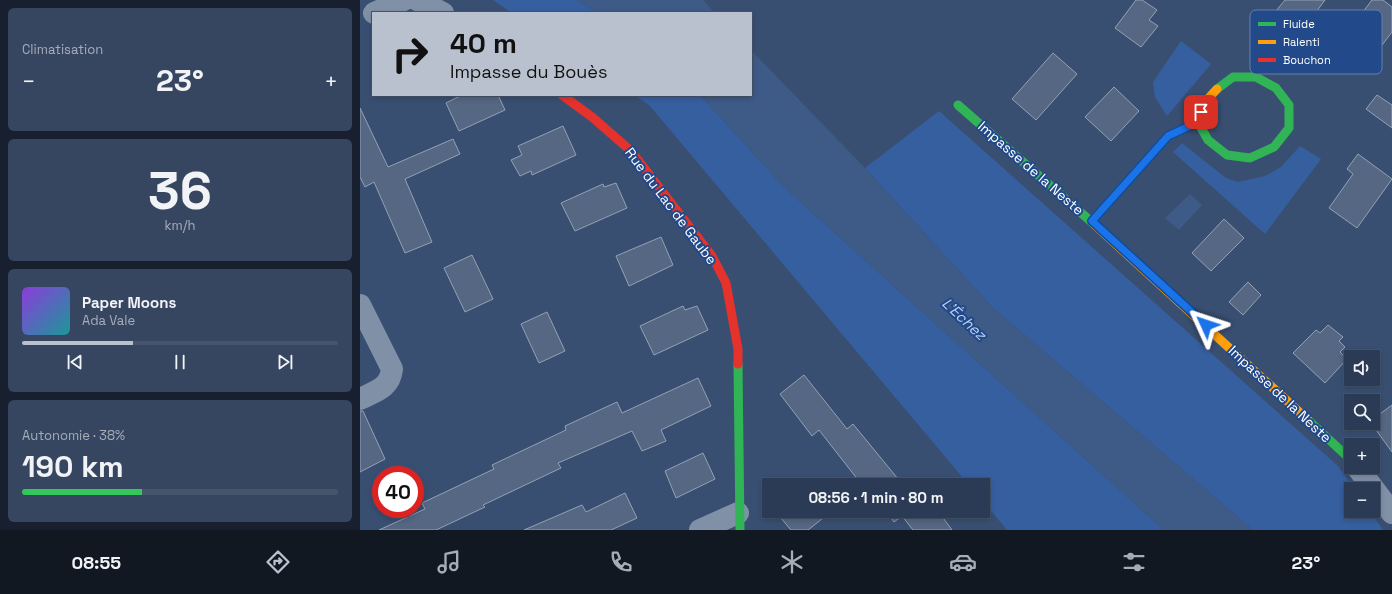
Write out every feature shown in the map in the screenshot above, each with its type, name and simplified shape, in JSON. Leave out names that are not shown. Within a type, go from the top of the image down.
[{"type":"street","points":[[375,12],[404,0]]},
{"type":"street","points":[[417,0],[441,12]]},
{"type":"street","points":[[360,19],[372,13]]},
{"type":"street","points":[[1092,221],[1168,136],[1198,122],[1204,103],[1219,87],[1233,77],[1256,77],[1276,88],[1288,105],[1289,128],[1274,147],[1250,158],[1227,155],[1208,140],[1198,122]]},
{"type":"street","name":"Rue du Lac de Gaube","points":[[563,96],[592,117],[631,151],[712,256],[726,283],[738,348],[739,521]]},
{"type":"street","name":"Impasse de la Neste","points":[[958,105],[1092,221],[1263,377],[1344,453]]},
{"type":"street","points":[[360,305],[392,369],[391,378],[386,385],[360,399]]},
{"type":"street","points":[[1362,474],[1392,514]]},
{"type":"street","points":[[700,530],[739,521]]},
{"type":"shaded area","points":[[493,0],[577,0],[596,12],[511,12]]},
{"type":"shaded area","points":[[1181,41],[1211,64],[1167,116],[1155,97],[1153,82]]},
{"type":"shaded area","points":[[635,96],[701,96],[785,188],[1164,530],[1007,530],[990,509],[990,478],[963,478],[650,106]]},
{"type":"shaded area","points":[[939,111],[1338,466],[1349,482],[1344,482],[1344,518],[1375,518],[1383,530],[1253,530],[992,307],[865,168]]},
{"type":"shaded area","points":[[1182,143],[1226,178],[1238,182],[1265,176],[1281,167],[1300,146],[1321,159],[1265,234],[1173,152]]},
{"type":"water","points":[[577,0],[703,0],[714,12],[596,12]]},
{"type":"water","name":"L'Échez","points":[[752,51],[865,168],[992,307],[1253,530],[1164,530],[785,188],[701,96],[752,96]]},
{"type":"water","points":[[1190,194],[1202,205],[1179,230],[1165,218]]},
{"type":"building","points":[[1136,0],[1142,0],[1157,10],[1149,20],[1158,26],[1141,47],[1115,28]]},
{"type":"building","points":[[1285,0],[1325,0],[1318,10],[1277,10]]},
{"type":"building","points":[[1372,0],[1383,0],[1392,7],[1392,32],[1382,45],[1382,10],[1364,10]]},
{"type":"building","points":[[1053,53],[1077,74],[1036,120],[1012,99]]},
{"type":"building","points":[[1114,87],[1139,111],[1111,141],[1085,117]]},
{"type":"building","points":[[1377,95],[1392,105],[1392,128],[1366,109]]},
{"type":"building","points":[[460,96],[498,96],[505,110],[459,131],[446,103]]},
{"type":"building","points":[[360,108],[388,167],[453,139],[460,154],[405,179],[432,242],[405,253],[374,182],[365,187],[360,177]]},
{"type":"building","points":[[563,126],[576,155],[532,175],[531,171],[520,176],[511,160],[522,155],[518,146]]},
{"type":"building","points":[[1358,154],[1392,179],[1357,228],[1329,208],[1353,174],[1347,169]]},
{"type":"building","points":[[616,183],[627,208],[575,231],[561,203],[603,184],[604,187]]},
{"type":"building","points":[[1224,219],[1244,238],[1211,271],[1192,253]]},
{"type":"building","points":[[661,237],[673,265],[629,286],[616,256]]},
{"type":"building","points":[[472,255],[493,299],[465,312],[444,268]]},
{"type":"building","points":[[1248,282],[1261,295],[1243,315],[1229,302]]},
{"type":"building","points":[[683,306],[685,310],[697,306],[708,330],[654,355],[640,326]]},
{"type":"building","points":[[547,312],[565,351],[539,363],[521,324]]},
{"type":"building","points":[[1328,325],[1343,337],[1339,341],[1345,347],[1340,352],[1344,356],[1344,362],[1325,383],[1293,353],[1316,330],[1320,333]]},
{"type":"building","points":[[804,375],[847,429],[853,424],[897,478],[857,478],[819,430],[812,436],[780,394]]},
{"type":"building","points":[[698,378],[711,406],[661,430],[666,441],[642,451],[632,431],[558,463],[561,468],[483,505],[485,507],[436,530],[379,530],[405,518],[424,518],[424,502],[494,469],[492,465],[566,430],[565,426],[617,402],[622,413]]},
{"type":"building","points":[[1392,405],[1392,452],[1376,430],[1380,430],[1380,414]]},
{"type":"building","points":[[360,411],[363,411],[385,459],[360,472]]},
{"type":"building","points":[[703,453],[715,479],[676,498],[665,471]]},
{"type":"building","points":[[625,493],[637,518],[611,530],[524,530],[582,505],[586,512]]},
{"type":"building","points":[[781,518],[823,518],[808,530],[791,530]]},
{"type":"building","points":[[891,518],[899,518],[894,522]]},
{"type":"building","points":[[904,518],[943,518],[952,530],[913,530]]},
{"type":"traffic: fast","points":[[1198,122],[1208,140],[1227,155],[1250,158],[1274,147],[1289,128],[1289,105],[1276,88],[1256,77],[1233,77],[1217,89]]},
{"type":"traffic: fast","points":[[958,105],[1095,225]]},
{"type":"traffic: fast","points":[[738,364],[740,530]]},
{"type":"traffic: fast","points":[[1308,420],[1344,453]]},
{"type":"traffic: slow","points":[[1092,221],[1168,136],[1198,122],[1204,103],[1217,89]]},
{"type":"traffic: slow","points":[[1095,225],[1308,420]]},
{"type":"traffic: jam","points":[[563,96],[592,117],[631,151],[712,256],[726,283],[738,349],[738,364]]},
{"type":"route","points":[[1201,112],[1198,122],[1168,136],[1092,221],[1206,325]]}]
